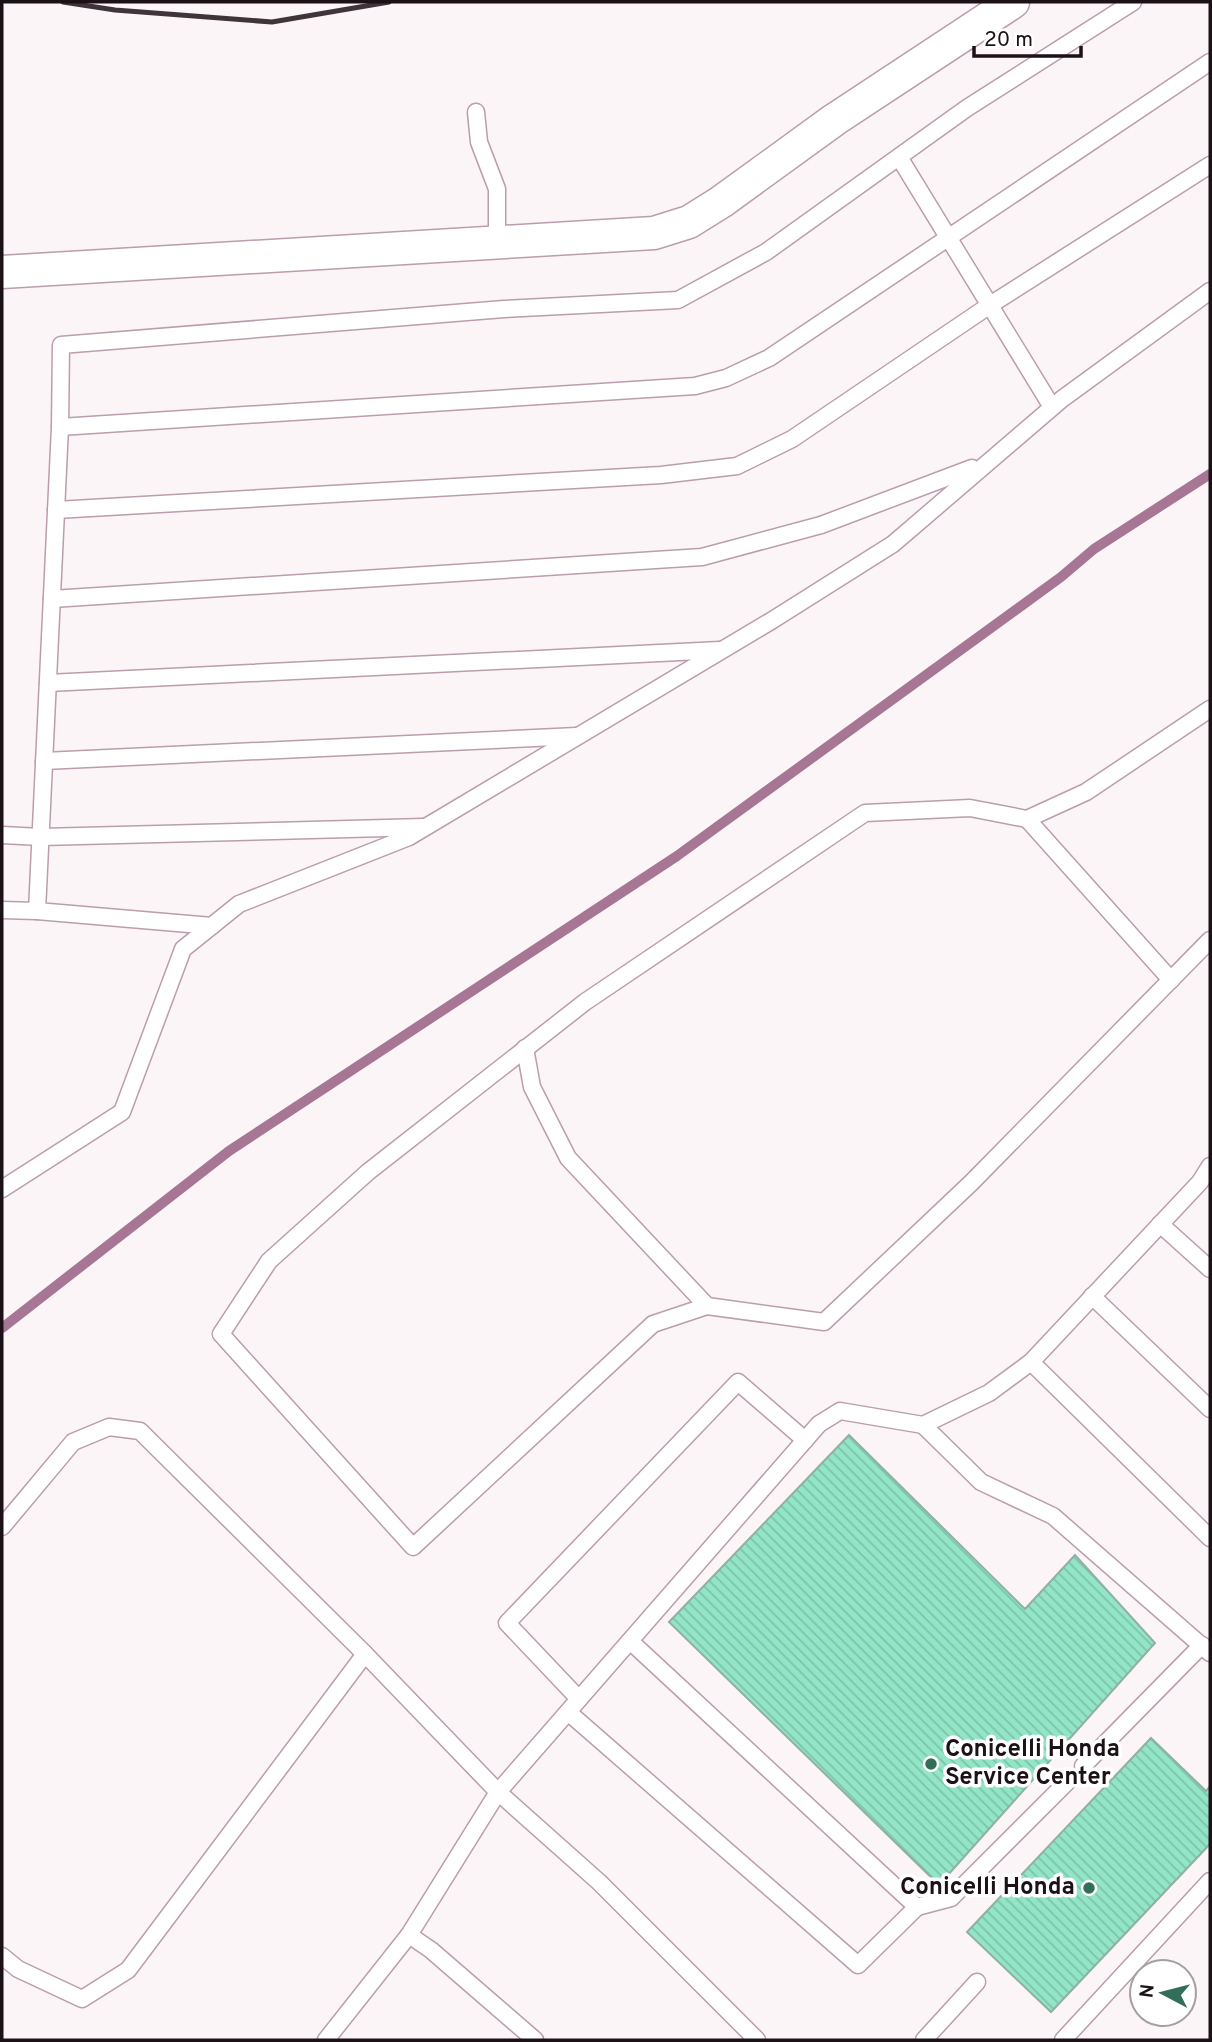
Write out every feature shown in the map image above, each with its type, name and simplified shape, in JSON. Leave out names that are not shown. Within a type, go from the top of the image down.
[{"type":"street","points":[[2,271],[654,233],[689,222],[834,120],[1013,2]]},
{"type":"lane","points":[[37,911],[60,427],[61,345],[505,309],[678,300],[766,252],[967,108],[1133,2]]},
{"type":"lane","points":[[60,427],[695,386],[726,378],[769,358],[1210,62]]},
{"type":"lane","points":[[476,112],[479,142],[497,189],[497,242]]},
{"type":"lane","points":[[899,157],[1052,407]]},
{"type":"lane","points":[[56,510],[661,475],[737,466],[792,439],[990,305],[1210,164]]},
{"type":"lane","points":[[2,1189],[122,1112],[183,949],[239,904],[409,837],[722,650],[893,544],[1052,407],[1210,291]]},
{"type":"lane","points":[[52,599],[702,557],[821,525],[983,464]]},
{"type":"lane","points":[[48,683],[722,650]]},
{"type":"lane","points":[[1210,709],[1086,792],[1027,819],[970,808],[864,813],[584,1002],[368,1172],[269,1261],[220,1334],[412,1547],[653,1324],[707,1306],[824,1322],[971,1182],[1210,940]]},
{"type":"lane","points":[[44,761],[579,736]]},
{"type":"lane","points":[[1027,819],[1171,980]]},
{"type":"lane","points":[[2,835],[427,827]]},
{"type":"lane","points":[[2,910],[212,926]]},
{"type":"lane","points":[[525,1048],[532,1087],[568,1158],[707,1306]]},
{"type":"lane","points":[[326,2040],[410,1935],[498,1792],[819,1424],[841,1411],[923,1424],[989,1393],[1031,1362],[1200,1182],[1210,1166]]},
{"type":"lane","points":[[1160,1224],[1210,1269]]},
{"type":"lane","points":[[1092,1296],[1210,1409]]},
{"type":"lane","points":[[1031,1362],[1210,1538]]},
{"type":"lane","points":[[579,1699],[507,1623],[738,1382],[805,1440]]},
{"type":"lane","points":[[923,1424],[981,1482],[1053,1516],[1128,1578],[1206,1649],[1083,1766]]},
{"type":"lane","points":[[2,1527],[73,1442],[109,1427],[140,1431],[365,1654],[498,1792],[599,1882],[757,2040]]},
{"type":"lane","points":[[630,1641],[917,1907]]},
{"type":"lane","points":[[2,1955],[18,1969],[82,1998],[128,1970],[365,1654]]},
{"type":"lane","points":[[568,1712],[858,1965],[917,1907],[951,1898],[1068,1782]]},
{"type":"lane","points":[[1063,2040],[1210,1881]]},
{"type":"lane","points":[[410,1935],[431,1950],[534,2040]]},
{"type":"lane","points":[[925,2040],[977,1982]]},
{"type":"building","name":"Conicelli Honda Service Center","points":[[849,1435],[1025,1609],[1075,1555],[1155,1643],[939,1885],[669,1622]]},
{"type":"building","name":"Conicelli Honda","points":[[1151,1738],[1206,1791],[1210,1786],[1210,1844],[1051,2012],[967,1932]]},
{"type":"waterway","points":[[2,1328],[229,1151],[677,856],[1061,577],[1094,549],[1210,474]]},
{"type":"railway","points":[[63,2],[115,10],[272,22],[389,2]]},
{"type":"place","name":"Conicelli Honda Service Center","points":[[931,1764]]},
{"type":"place","name":"Conicelli Honda","points":[[1089,1888]]}]
